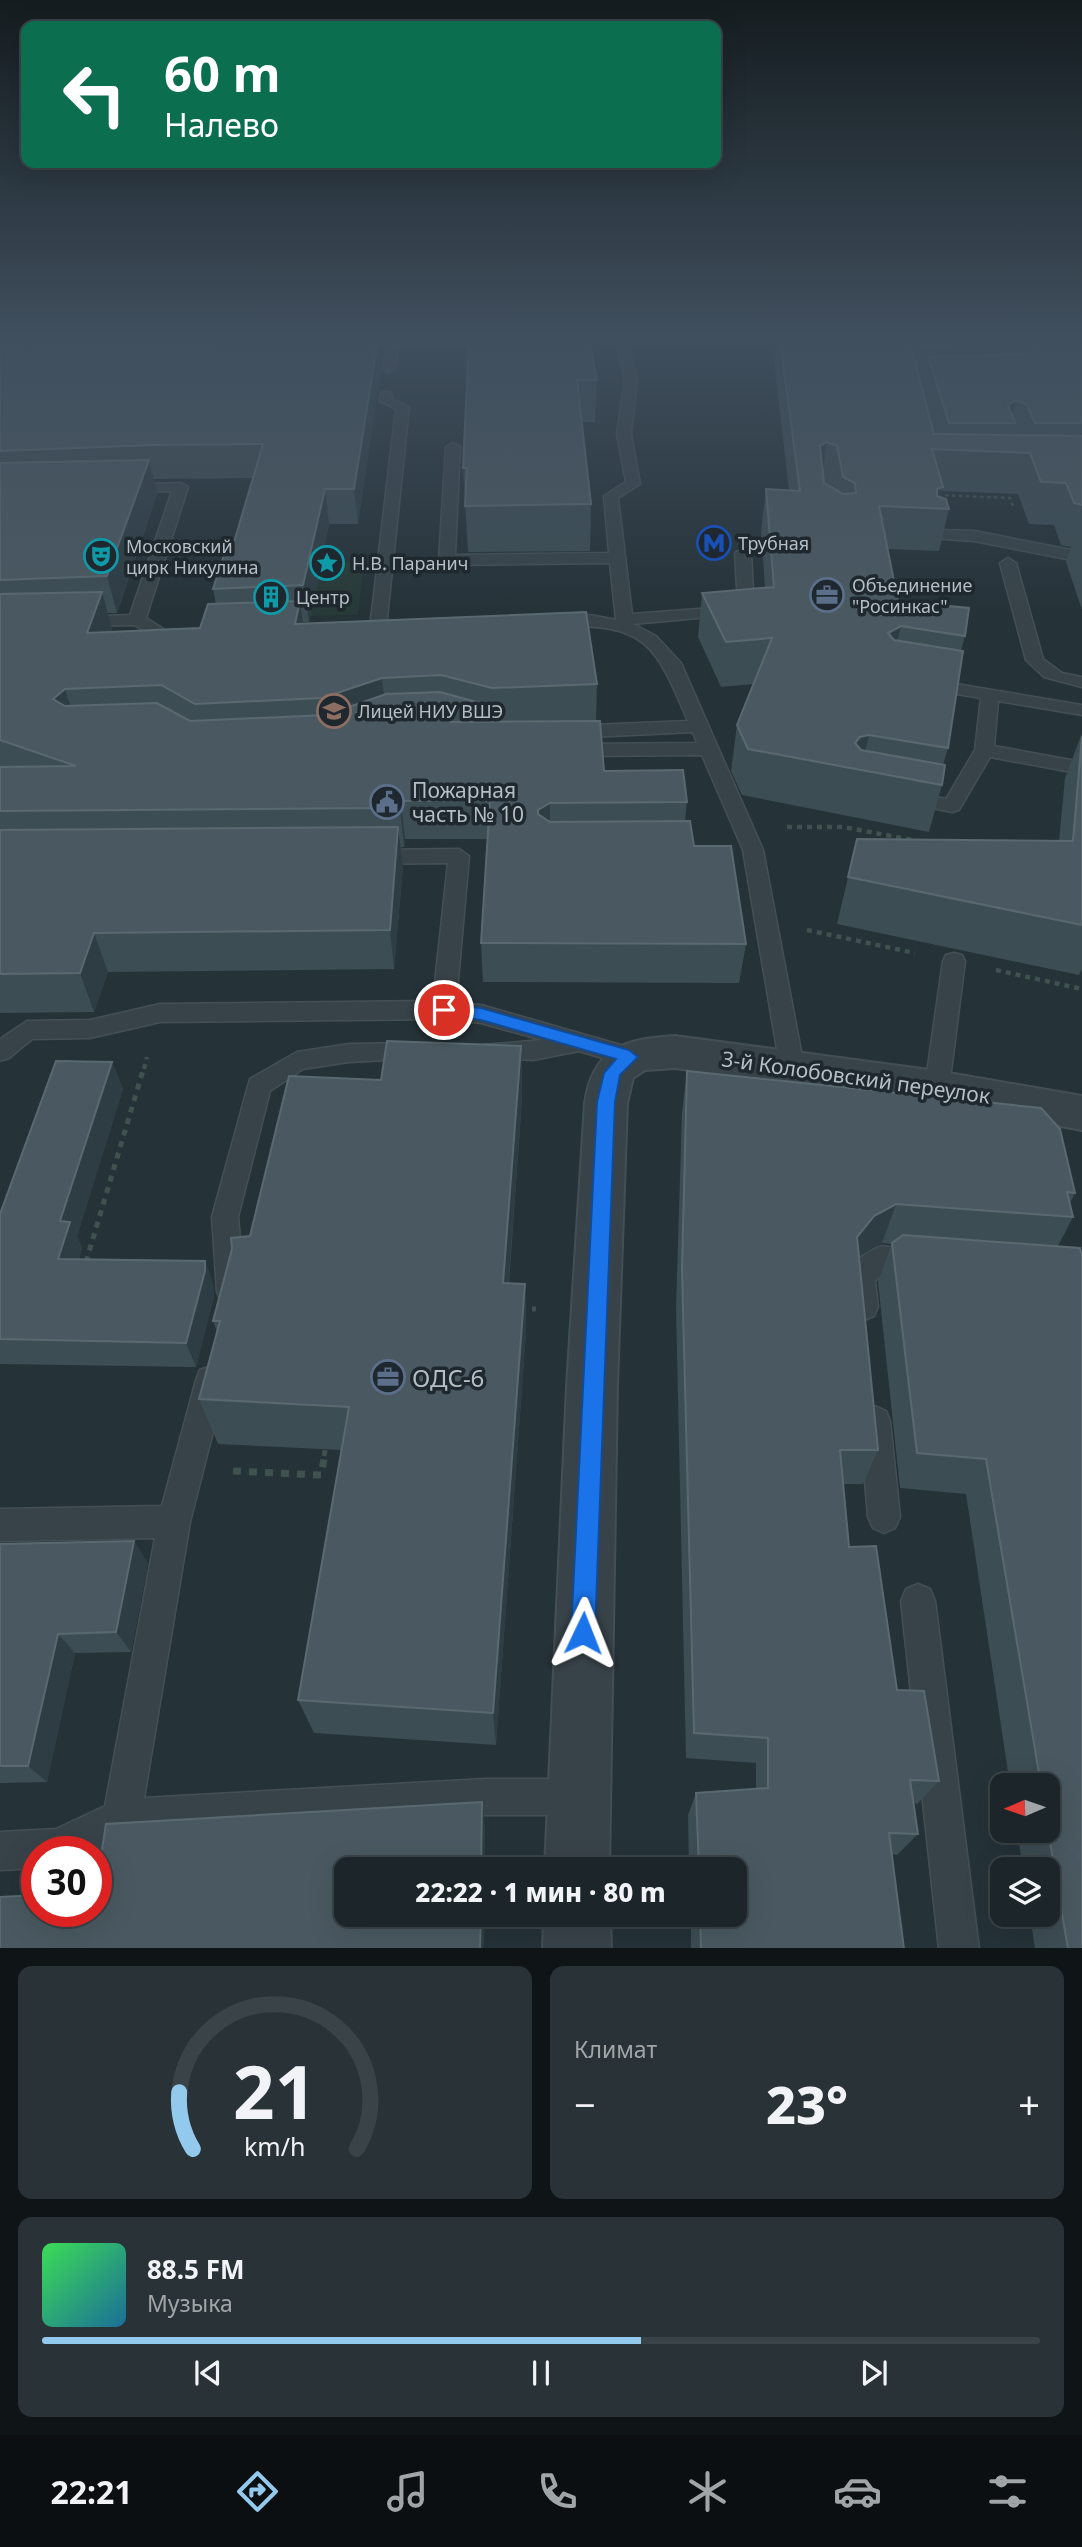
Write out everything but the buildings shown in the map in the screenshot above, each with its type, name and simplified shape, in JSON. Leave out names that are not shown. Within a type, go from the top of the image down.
[{"type":"street","name":"3-й Колобовский переулок","points":[[629,1057],[675,1052],[937,1087],[1082,1113]]},
{"type":"street","points":[[577,1857],[577,1797],[606,1102],[612,1073],[629,1057]]},
{"type":"street","points":[[577,1927],[577,1948]]},
{"type":"lane","points":[[378,628],[400,430]]},
{"type":"lane","points":[[624,624],[611,496],[633,484],[625,430]]},
{"type":"lane","points":[[453,447],[447,561],[617,558]]},
{"type":"lane","points":[[111,488],[181,487],[137,620]]},
{"type":"lane","points":[[935,534],[974,537],[1082,556]]},
{"type":"lane","points":[[538,622],[578,620],[624,624],[746,610],[743,553]]},
{"type":"lane","points":[[1008,563],[1035,660],[1043,672],[1056,678],[1082,682]]},
{"type":"lane","points":[[65,622],[137,620],[162,635],[203,634]]},
{"type":"lane","points":[[624,624],[648,636],[665,650],[753,850],[792,1067]]},
{"type":"lane","points":[[903,680],[1082,710]]},
{"type":"lane","points":[[885,794],[952,806],[984,750],[990,694]]},
{"type":"lane","points":[[546,733],[700,726]]},
{"type":"lane","points":[[559,751],[710,750]]},
{"type":"lane","points":[[984,750],[1082,768]]},
{"type":"lane","points":[[729,851],[753,850]]},
{"type":"lane","points":[[348,857],[459,856],[444,1010]]},
{"type":"lane","points":[[937,1087],[954,961]]},
{"type":"lane","points":[[0,1052],[27,1030],[90,1030],[160,1013],[444,1010],[481,1014],[629,1057]]},
{"type":"lane","points":[[122,1818],[174,1522],[231,1297],[225,1217],[259,1086],[297,1061],[349,1054],[533,1051],[579,1042]]},
{"type":"lane","points":[[866,1330],[861,1276],[882,1258],[937,1262]]},
{"type":"lane","points":[[873,1397],[884,1517]]},
{"type":"lane","points":[[0,1525],[174,1522]]},
{"type":"lane","points":[[918,1601],[959,1948]]},
{"type":"lane","points":[[0,1851],[58,1848],[122,1818],[485,1797],[577,1797]]},
{"type":"path","points":[[744,827],[843,827],[924,843]]},
{"type":"path","points":[[99,1262],[86,1262],[160,1013]]},
{"type":"path","points":[[510,1308],[536,1309]]},
{"type":"path","points":[[188,1469],[321,1475],[328,1435]]},
{"type":"green space","points":[[364,562],[358,615],[310,616],[318,577],[302,563]]},
{"type":"place","name":"Трубная","points":[[714,543]]},
{"type":"place","name":"Московский цирк Никулина","points":[[101,556]]},
{"type":"place","name":"Н.В. Паранич","points":[[327,563]]},
{"type":"place","name":"Объединение \"Росинкас\"","points":[[827,595]]},
{"type":"place","name":"Центр","points":[[271,597]]},
{"type":"place","name":"Лицей НИУ ВШЭ","points":[[334,711]]},
{"type":"place","name":"Пожарная часть № 10","points":[[387,802]]},
{"type":"place","name":"ОДС-6","points":[[388,1377]]},
{"type":"route","points":[[444,1010],[481,1014],[629,1057],[612,1073],[606,1096],[583,1633]]}]
